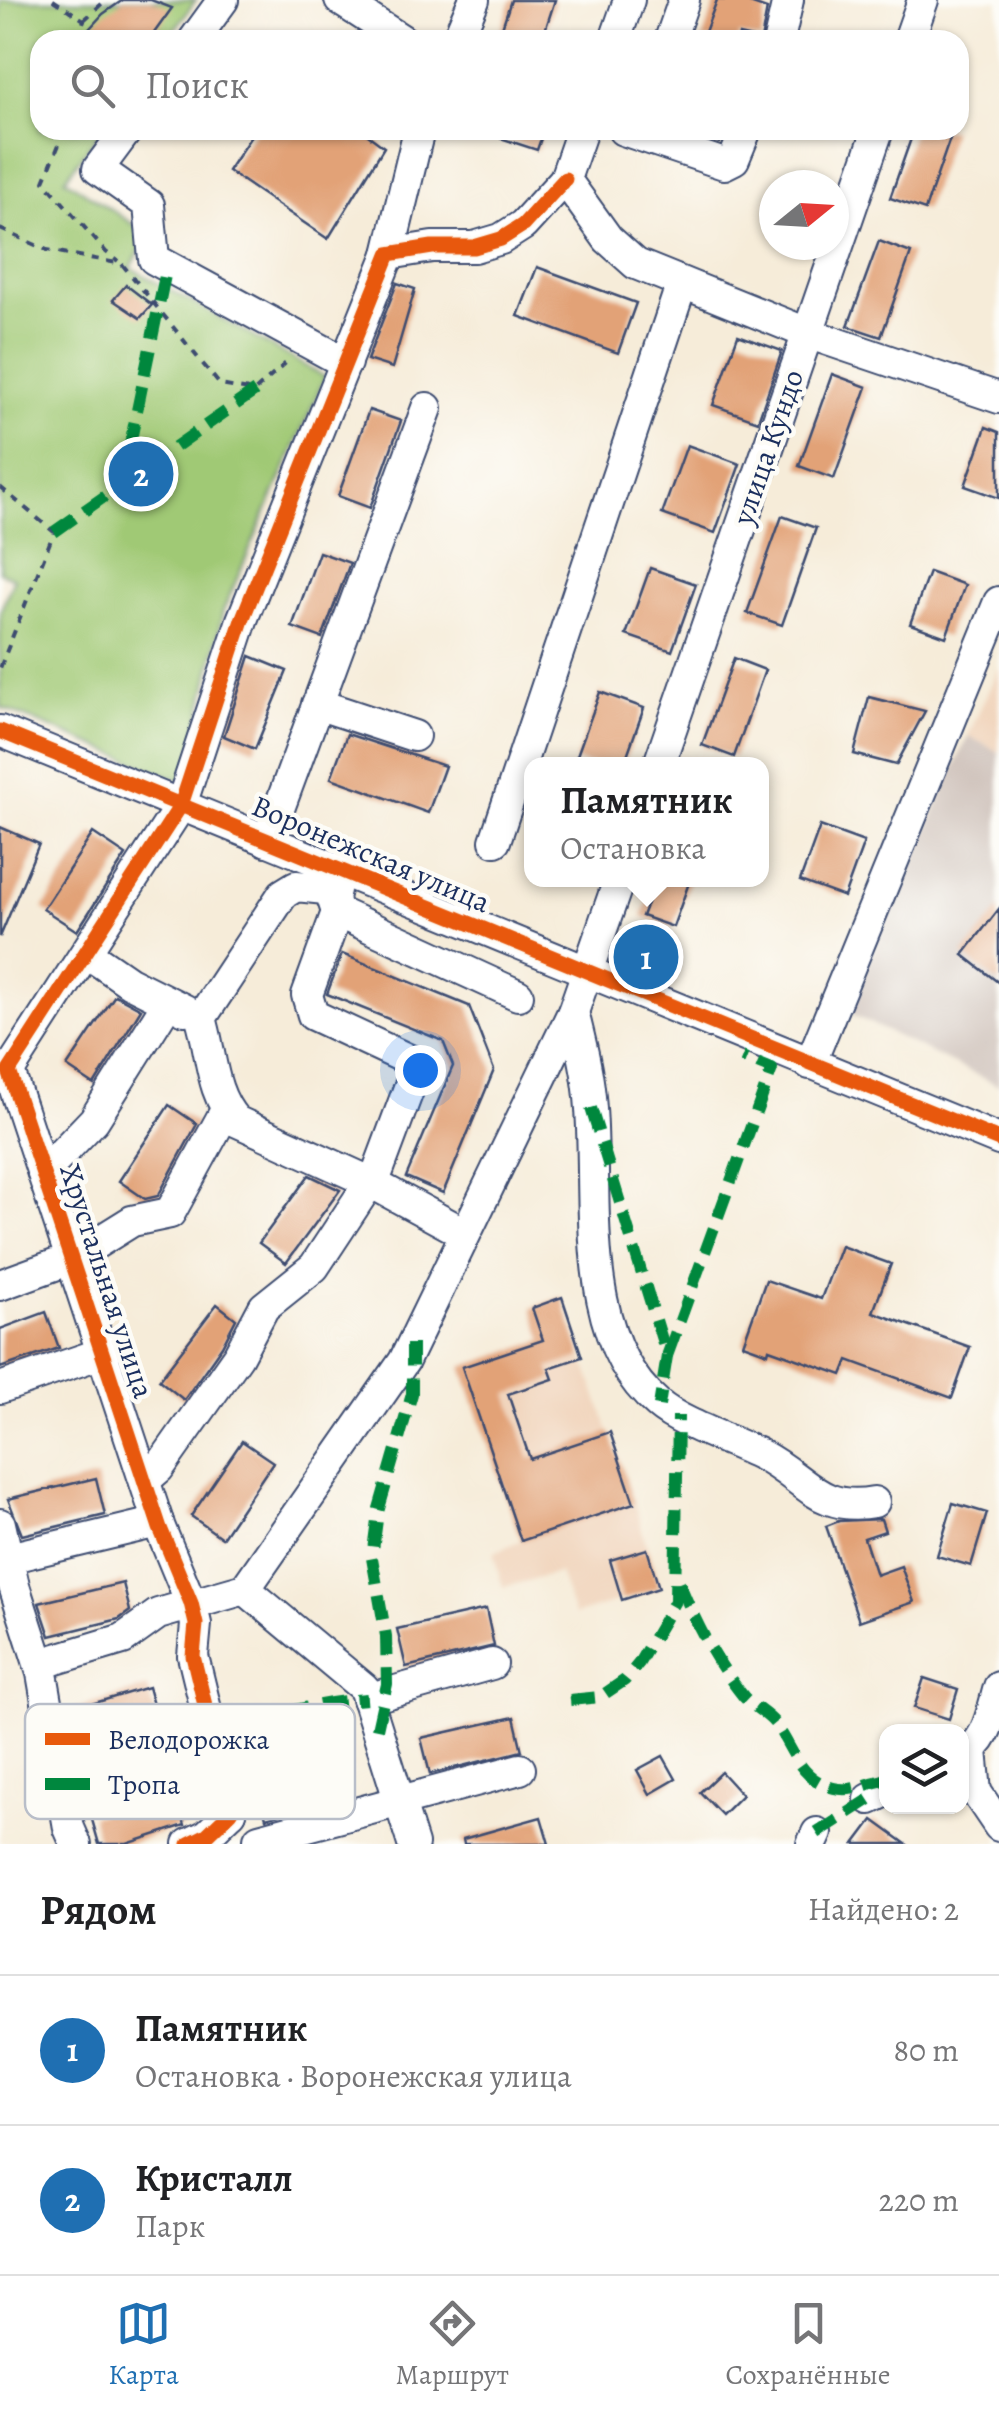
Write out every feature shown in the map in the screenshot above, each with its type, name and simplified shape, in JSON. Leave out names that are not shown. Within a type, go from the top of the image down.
[{"type":"street","points":[[202,30],[224,0]]},
{"type":"street","points":[[340,0],[386,30]]},
{"type":"street","points":[[461,30],[474,0]]},
{"type":"street","points":[[618,30],[629,0]]},
{"type":"street","points":[[674,30],[684,0]]},
{"type":"street","points":[[780,30],[788,0]]},
{"type":"street","points":[[912,30],[923,0]]},
{"type":"street","points":[[119,140],[98,169],[149,205],[154,259],[346,363]]},
{"type":"street","name":"Хрустальная улица","points":[[205,1704],[193,1656],[196,1624],[191,1603],[158,1522],[43,1173],[14,1131],[4,1070],[87,953],[181,805],[242,620],[389,254],[417,140]]},
{"type":"street","points":[[389,254],[432,247],[474,247],[501,239],[523,225],[565,179],[579,140]]},
{"type":"street","points":[[655,140],[724,164],[734,159],[742,140]]},
{"type":"street","name":"улица Кундо","points":[[661,757],[875,140]]},
{"type":"street","points":[[565,179],[600,228],[636,264],[807,333],[999,398]]},
{"type":"street","points":[[495,841],[682,282]]},
{"type":"street","points":[[267,841],[426,408]]},
{"type":"street","points":[[810,1064],[999,602]]},
{"type":"street","points":[[317,704],[414,736]]},
{"type":"street","name":"Воронежская улица","points":[[0,731],[267,841],[337,891],[587,974],[999,1140]]},
{"type":"street","points":[[202,1018],[283,894],[296,886],[337,891],[518,995]]},
{"type":"street","points":[[52,1660],[122,1639],[158,1614],[246,1589],[404,1361],[573,1012],[617,887]]},
{"type":"street","points":[[145,1480],[159,1468],[238,1356],[264,1307],[314,1267],[378,1171],[418,1064],[313,1015],[307,995],[337,891]]},
{"type":"street","points":[[87,953],[129,982],[202,1018],[215,1084],[226,1110],[236,1121],[370,1182],[464,1233]]},
{"type":"street","points":[[43,1173],[94,1120],[168,1002]]},
{"type":"street","points":[[573,1012],[588,1070],[592,1108],[595,1268],[602,1304],[623,1358],[659,1406],[779,1464],[824,1500],[841,1505],[874,1502]]},
{"type":"street","points":[[0,1286],[71,1259],[132,1221],[170,1213],[226,1110]]},
{"type":"street","points":[[0,1388],[102,1352]]},
{"type":"street","points":[[22,1555],[158,1522]]},
{"type":"street","points":[[0,1524],[48,1704]]},
{"type":"street","points":[[246,1589],[364,1688],[413,1844]]},
{"type":"street","points":[[367,1699],[492,1664]]},
{"type":"street","points":[[969,1751],[984,1736],[999,1688]]},
{"type":"street","points":[[969,1762],[976,1792],[999,1826]]},
{"type":"street","points":[[355,1815],[520,1770]]},
{"type":"street","points":[[68,1819],[76,1844]]},
{"type":"street","points":[[189,1844],[223,1819]]},
{"type":"street","points":[[238,1819],[259,1842],[340,1819]]},
{"type":"path","points":[[53,0],[84,20]]},
{"type":"path","points":[[81,30],[84,20],[106,0]]},
{"type":"path","points":[[61,140],[44,182],[106,252],[122,264],[220,385],[254,391],[309,343]]},
{"type":"path","points":[[0,229],[47,250],[122,264]]},
{"type":"path","points":[[0,487],[54,532],[0,668]]},
{"type":"shaded area","points":[[999,667],[999,752],[968,736]]},
{"type":"shaded area","points":[[968,736],[999,752],[999,1086],[847,1012]]},
{"type":"shaded area","points":[[562,1297],[634,1503],[659,1588],[574,1615],[559,1573],[503,1587],[493,1553],[521,1540],[462,1367],[543,1340],[532,1308]]},
{"type":"green space","points":[[0,0],[196,0],[174,30],[30,30],[30,140],[94,140],[65,179],[148,234],[131,268],[325,377],[223,611],[186,783],[0,707],[0,612],[14,578],[0,572]]},
{"type":"building","points":[[123,0],[151,0],[172,8],[156,30],[88,30]]},
{"type":"building","points":[[511,0],[555,0],[545,30],[501,30]]},
{"type":"building","points":[[717,0],[741,0],[767,9],[763,30],[706,30]]},
{"type":"building","points":[[248,140],[375,140],[384,147],[328,239],[228,171]]},
{"type":"building","points":[[506,140],[540,140],[537,150]]},
{"type":"building","points":[[910,140],[950,140],[925,210],[890,198]]},
{"type":"building","points":[[879,241],[911,253],[881,337],[848,326]]},
{"type":"building","points":[[537,267],[636,303],[618,353],[518,316]]},
{"type":"building","points":[[397,283],[415,289],[392,368],[367,360]]},
{"type":"building","points":[[126,285],[152,305],[140,318],[113,300]]},
{"type":"building","points":[[738,335],[782,351],[758,421],[713,405]]},
{"type":"building","points":[[832,374],[867,387],[834,479],[799,466]]},
{"type":"building","points":[[369,410],[401,421],[370,508],[338,496]]},
{"type":"building","points":[[986,427],[999,432],[999,498],[965,486]]},
{"type":"building","points":[[687,445],[740,464],[715,533],[662,514]]},
{"type":"building","points":[[782,516],[816,528],[782,625],[747,613]]},
{"type":"building","points":[[319,552],[350,563],[322,638],[292,627]]},
{"type":"building","points":[[650,568],[696,584],[672,651],[626,635]]},
{"type":"building","points":[[929,572],[965,585],[946,637],[910,624]]},
{"type":"building","points":[[250,656],[287,671],[255,749],[224,736]]},
{"type":"building","points":[[734,658],[765,670],[734,757],[702,745]]},
{"type":"building","points":[[600,692],[644,708],[626,757],[576,757]]},
{"type":"building","points":[[869,697],[925,711],[896,765],[854,754]]},
{"type":"building","points":[[347,734],[445,766],[428,813],[331,778]]},
{"type":"building","points":[[820,826],[864,842],[844,897],[800,881]]},
{"type":"building","points":[[0,827],[39,844],[0,937]]},
{"type":"building","points":[[93,833],[126,855],[77,931],[43,909]]},
{"type":"building","points":[[653,887],[687,887],[673,927],[642,916]]},
{"type":"building","points":[[999,909],[999,983],[963,955]]},
{"type":"building","points":[[342,954],[469,1006],[494,1070],[443,1193],[406,1177],[453,1066],[443,1041],[327,994]]},
{"type":"building","points":[[115,995],[141,1009],[94,1085],[67,1067]]},
{"type":"building","points":[[169,1105],[197,1124],[158,1196],[145,1199],[119,1181]]},
{"type":"building","points":[[309,1175],[340,1190],[286,1263],[259,1243]]},
{"type":"building","points":[[841,1246],[891,1264],[873,1312],[970,1347],[952,1398],[848,1360],[842,1375],[743,1344],[766,1280],[821,1299]]},
{"type":"building","points":[[562,1297],[582,1357],[549,1368],[553,1379],[508,1394],[530,1459],[610,1432],[634,1503],[521,1541],[462,1367],[543,1340],[532,1308]]},
{"type":"building","points":[[217,1304],[236,1319],[184,1400],[159,1380]]},
{"type":"building","points":[[46,1312],[59,1348],[0,1368],[0,1329]]},
{"type":"building","points":[[242,1441],[273,1462],[222,1538],[191,1516]]},
{"type":"building","points":[[96,1478],[105,1515],[22,1535],[8,1499]]},
{"type":"building","points":[[953,1503],[987,1513],[971,1566],[937,1556]]},
{"type":"building","points":[[881,1519],[885,1531],[864,1538],[876,1575],[901,1566],[914,1602],[859,1621],[826,1526],[839,1521]]},
{"type":"building","points":[[647,1549],[659,1588],[622,1600],[610,1560]]},
{"type":"building","points":[[123,1583],[130,1611],[119,1619],[50,1636],[39,1603]]},
{"type":"building","points":[[486,1609],[494,1646],[406,1667],[397,1629]]},
{"type":"building","points":[[924,1678],[958,1689],[949,1719],[914,1708]]},
{"type":"building","points":[[148,1687],[153,1704],[91,1704]]},
{"type":"building","points":[[514,1717],[522,1751],[430,1774],[421,1738]]},
{"type":"building","points":[[663,1756],[676,1779],[650,1794],[637,1770]]},
{"type":"building","points":[[721,1772],[742,1795],[722,1815],[700,1792]]},
{"type":"building","points":[[541,1817],[549,1844],[464,1844],[463,1839]]},
{"type":"building","points":[[92,1819],[183,1819],[185,1825],[127,1844],[99,1844]]},
{"type":"building","points":[[873,1820],[906,1844],[855,1844]]},
{"type":"marked path","points":[[122,483],[167,266]]},
{"type":"marked path","points":[[54,532],[255,391]]},
{"type":"marked path","points":[[667,1356],[772,1069],[742,1057]]},
{"type":"marked path","points":[[591,1108],[667,1356],[659,1406]]},
{"type":"marked path","points":[[377,1729],[387,1684],[386,1636],[372,1558],[378,1512],[412,1394],[412,1344]]},
{"type":"marked path","points":[[570,1700],[600,1697],[625,1680],[675,1601],[678,1416]]},
{"type":"marked path","points":[[679,1582],[724,1670],[744,1697],[775,1723],[806,1772],[823,1784],[841,1789],[879,1782]]},
{"type":"marked path","points":[[327,1704],[367,1699]]},
{"type":"marked path","points":[[817,1833],[870,1799]]},
{"type":"cycle path","points":[[205,1704],[193,1656],[196,1624],[191,1603],[160,1528],[9,1071],[181,805],[242,620],[389,254],[432,247],[474,247],[501,239],[523,225],[565,179]]},
{"type":"cycle path","points":[[0,731],[999,1140]]},
{"type":"cycle path","points":[[189,1844],[207,1835],[224,1819]]},
{"type":"place","name":"Кристалл","points":[[141,474]]},
{"type":"place","name":"Памятник","points":[[646,957]]}]
